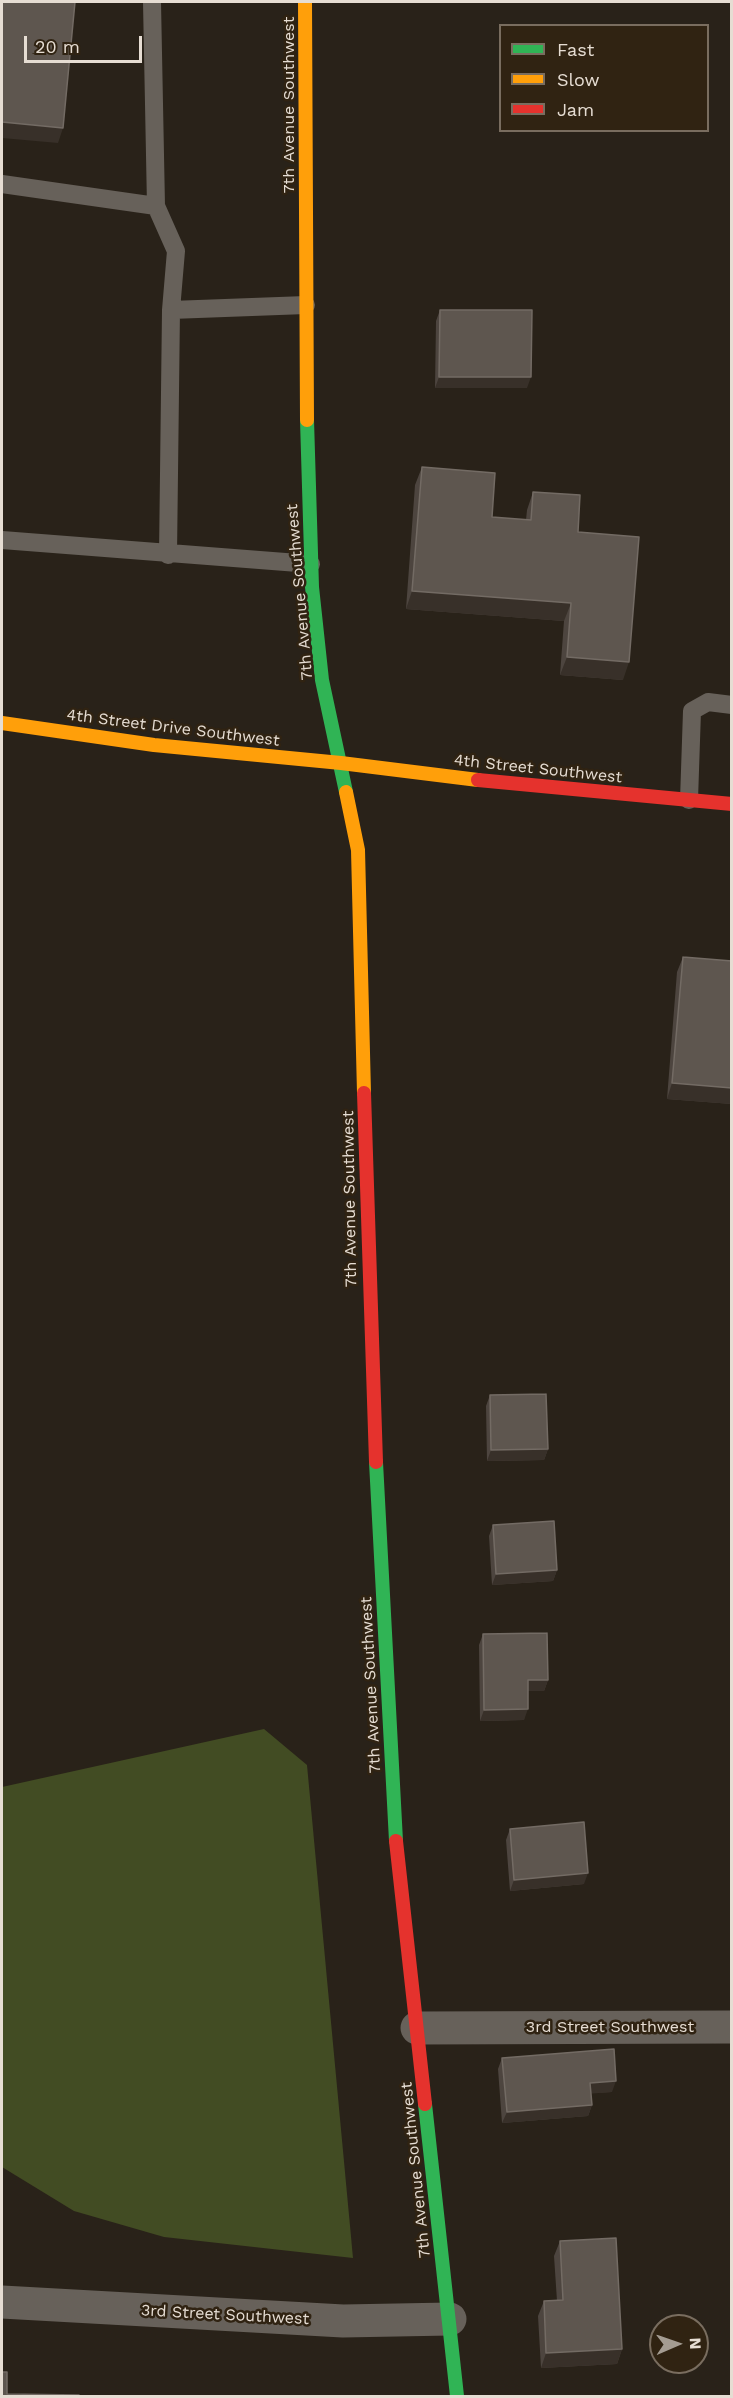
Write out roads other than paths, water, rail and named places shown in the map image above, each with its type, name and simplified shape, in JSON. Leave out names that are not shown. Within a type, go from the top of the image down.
[{"type":"street","name":"7th Avenue Southwest","points":[[305,2],[306,305],[311,564],[322,680],[358,850],[371,1367],[395,1832],[457,2397]]},
{"type":"street","name":"4th Street Drive Southwest","points":[[2,723],[154,745],[341,763]]},
{"type":"street","name":"4th Street Southwest","points":[[341,763],[493,782],[732,804]]},
{"type":"street","name":"3rd Street Southwest","points":[[417,2028],[732,2027]]},
{"type":"street","name":"3rd Street Southwest","points":[[2,2302],[343,2321],[450,2319]]},
{"type":"lane","points":[[152,2],[156,206],[176,251],[171,310],[168,555]]},
{"type":"lane","points":[[2,184],[156,206]]},
{"type":"lane","points":[[171,310],[306,305]]},
{"type":"lane","points":[[2,540],[168,555],[311,564]]},
{"type":"lane","points":[[689,800],[692,711],[708,702],[732,705]]}]
